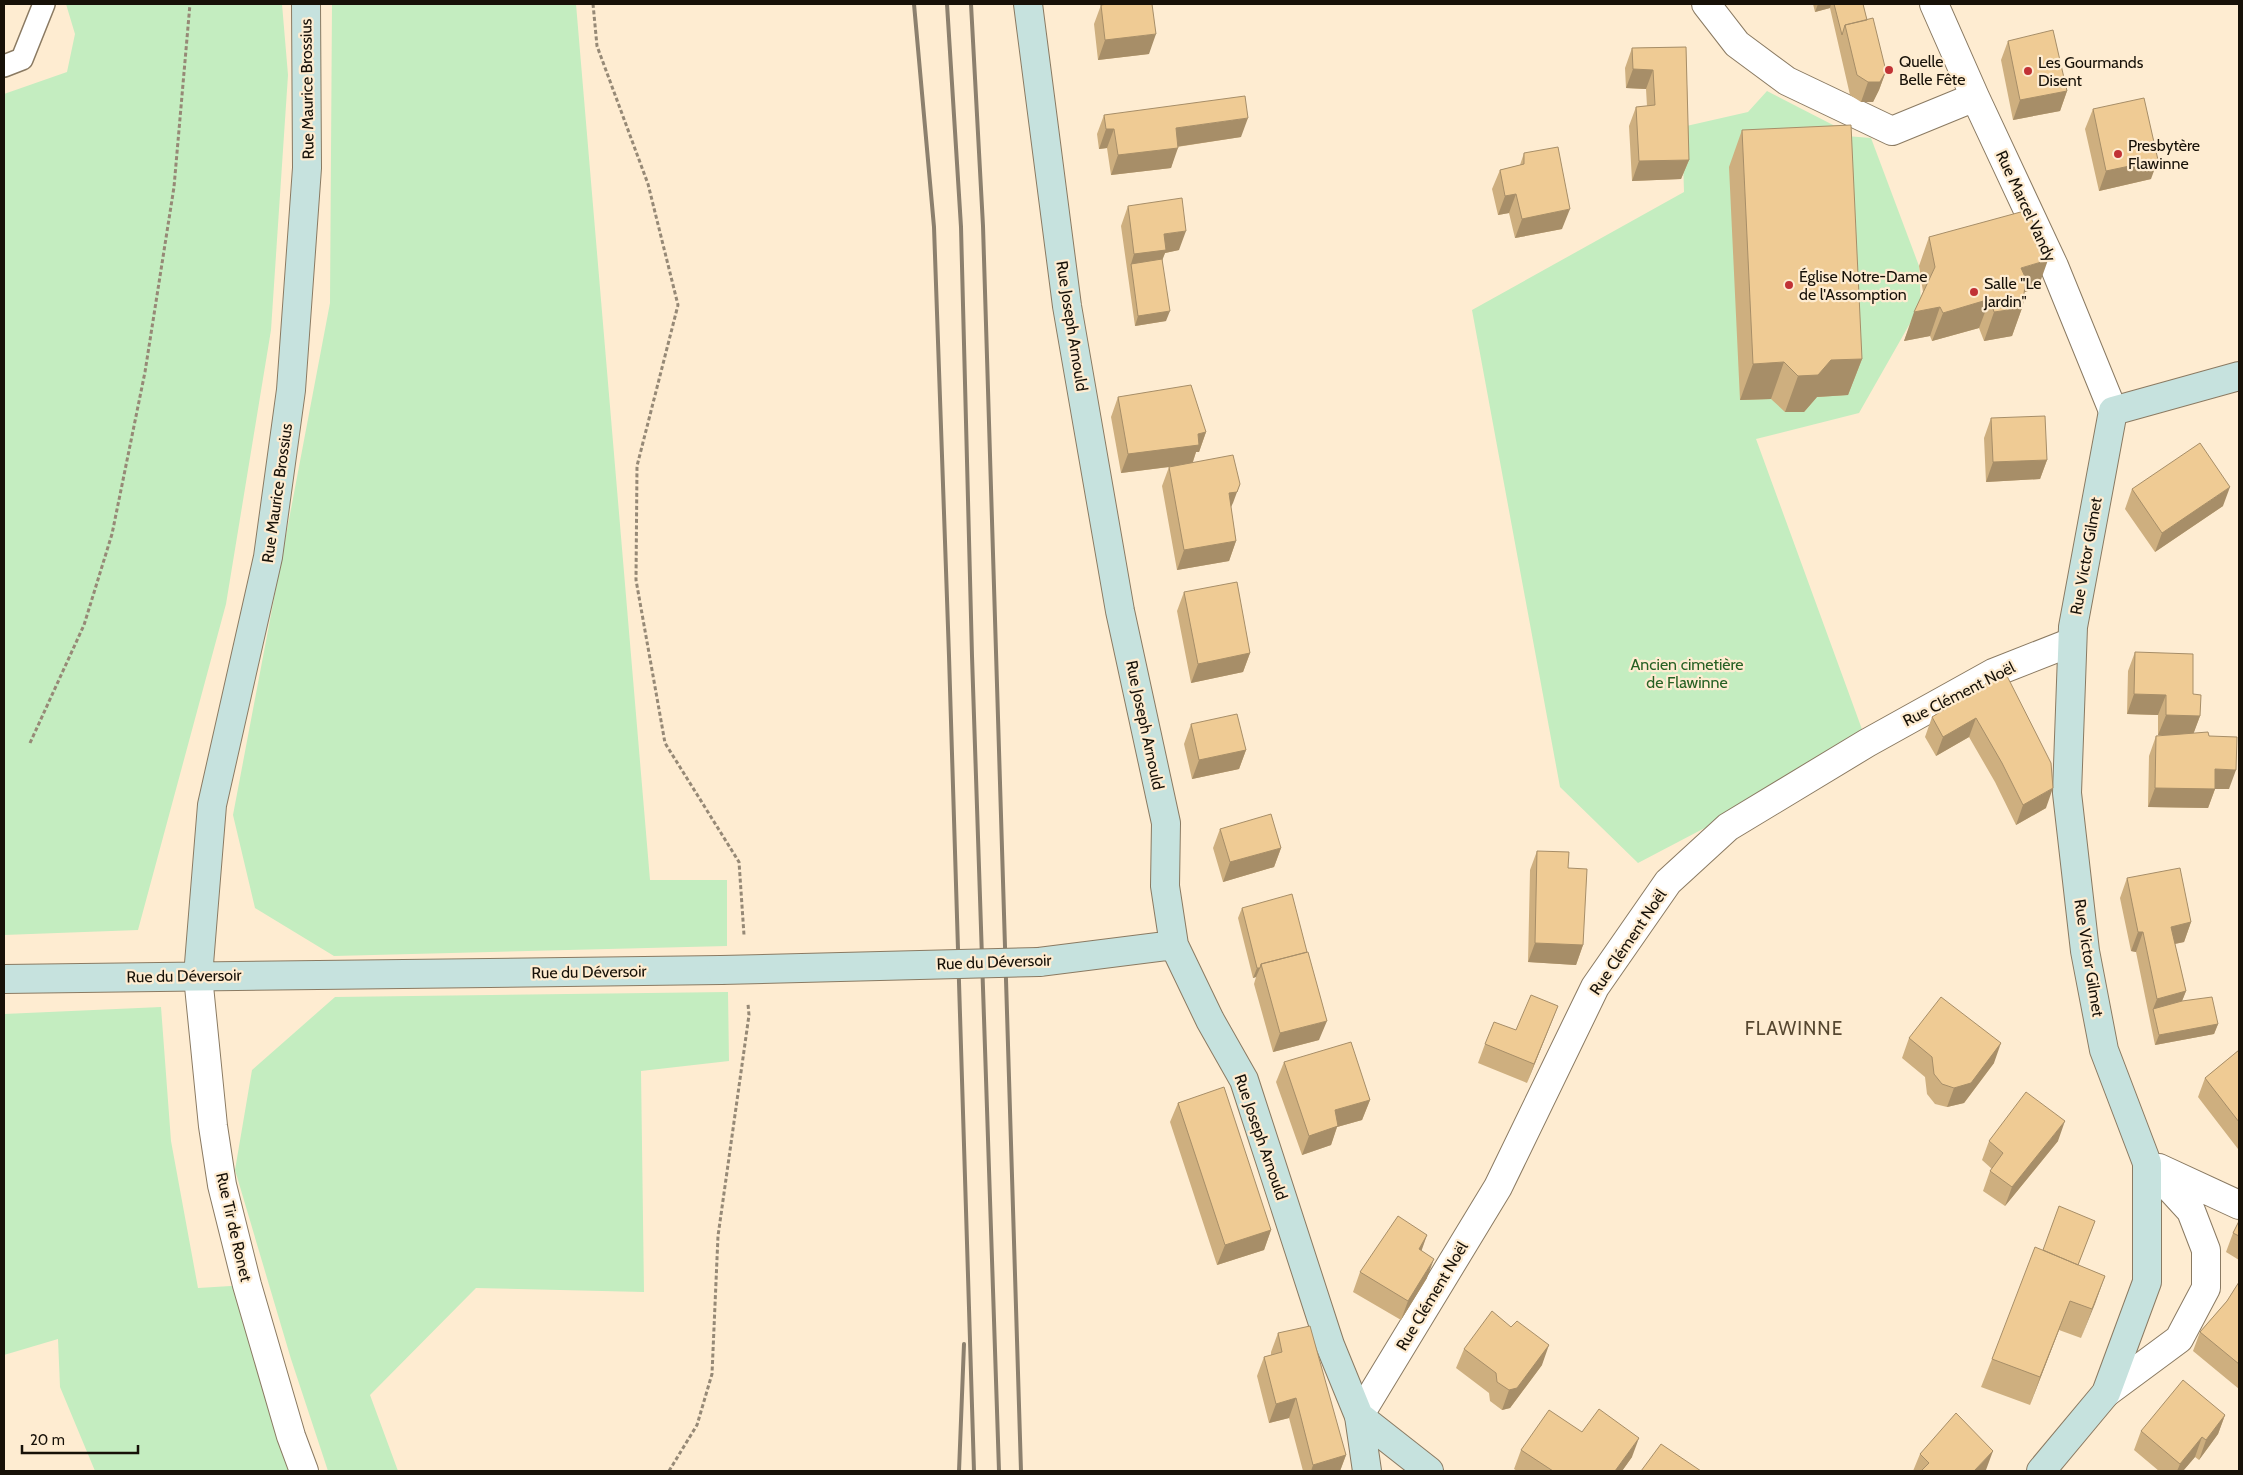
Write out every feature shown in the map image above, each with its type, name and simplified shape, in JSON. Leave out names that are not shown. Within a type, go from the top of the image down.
[{"type":"street","name":"Rue Maurice Brossius","points":[[198,976],[212,804],[268,557],[291,390],[307,168],[306,4]]},
{"type":"street","name":"Rue Joseph Arnould","points":[[1028,4],[1069,316],[1120,610],[1166,823],[1164,886],[1174,946],[1210,1020],[1244,1080],[1330,1345],[1359,1416],[1367,1471]]},
{"type":"street","points":[[1706,4],[1737,44],[1787,81],[1892,131],[1975,97]]},
{"type":"street","name":"Rue Marcel Vandy","points":[[1934,4],[2054,266],[2113,411]]},
{"type":"street","points":[[2113,411],[2239,376]]},
{"type":"street","name":"Rue Victor Gilmet","points":[[2041,1471],[2106,1393],[2147,1282],[2147,1162],[2104,1050],[2086,951],[2067,793],[2072,642],[2113,411]]},
{"type":"street","name":"Rue Clément Noël","points":[[1359,1416],[1498,1187],[1595,987],[1668,882],[1728,827],[1867,743],[1993,673],[2072,642]]},
{"type":"street","name":"Rue du Déversoir","points":[[4,979],[721,970],[1039,962],[1174,946]]},
{"type":"street","name":"Rue Tir de Ronet","points":[[198,976],[222,1185],[247,1285],[291,1436],[304,1471]]},
{"type":"street","points":[[2147,1162],[2239,1205]]},
{"type":"street","points":[[2106,1393],[2179,1340],[2206,1288],[2206,1250],[2190,1210],[2147,1162]]},
{"type":"street","points":[[1359,1416],[1429,1471]]},
{"type":"lane","points":[[4,66],[22,59],[44,4]]},
{"type":"path","points":[[30,742],[84,625],[112,534],[145,372],[174,187],[190,4]]},
{"type":"path","points":[[593,4],[597,46],[648,184],[678,305],[637,466],[636,580],[665,743],[739,862],[744,938]]},
{"type":"path","points":[[669,1471],[697,1425],[712,1374],[718,1236],[749,1015],[748,996]]},
{"type":"green space","points":[[66,4],[282,4],[288,75],[271,330],[226,604],[138,930],[4,935],[4,94],[67,72],[75,34]]},
{"type":"green space","points":[[332,4],[576,4],[650,880],[727,880],[727,946],[334,956],[255,908],[233,815],[330,303]]},
{"type":"green space","name":"Ancien cimetière de Flawinne","points":[[1767,91],[1835,126],[1834,135],[1871,138],[1919,266],[1921,304],[1859,413],[1756,439],[1867,743],[1638,863],[1560,787],[1472,310],[1684,192],[1682,127],[1748,112]]},
{"type":"green space","points":[[728,992],[729,1061],[641,1071],[644,1292],[476,1288],[370,1395],[398,1471],[328,1471],[291,1359],[235,1170],[252,1070],[335,997]]},
{"type":"green space","points":[[161,1007],[171,1141],[198,1288],[247,1285],[304,1471],[95,1471],[60,1387],[58,1339],[4,1355],[4,1014]]},
{"type":"building","points":[[1152,4],[1156,34],[1105,40],[1101,5]]},
{"type":"building","points":[[1834,4],[1863,4],[1867,20],[1845,25],[1842,35]]},
{"type":"building","points":[[1873,18],[1886,71],[1880,82],[1868,82],[1857,75],[1845,25]]},
{"type":"building","points":[[2053,30],[2067,91],[2020,100],[2008,41]]},
{"type":"building","points":[[1686,47],[1689,160],[1639,161],[1636,107],[1655,105],[1653,70],[1633,69],[1632,48]]},
{"type":"building","points":[[1245,96],[1248,118],[1176,128],[1178,148],[1118,155],[1114,129],[1106,129],[1104,115]]},
{"type":"building","points":[[2144,98],[2158,160],[2106,171],[2093,109]]},
{"type":"building","name":"Église Notre-Dame de l'Assomption","points":[[1851,125],[1862,359],[1831,360],[1818,375],[1798,376],[1784,362],[1753,364],[1742,130]]},
{"type":"building","points":[[1558,147],[1570,209],[1522,219],[1516,194],[1505,196],[1500,170],[1524,164],[1524,153]]},
{"type":"building","points":[[1182,198],[1186,231],[1164,234],[1166,250],[1134,254],[1128,206]]},
{"type":"building","name":"Salle \"Le Jardin\"","points":[[2028,210],[2048,260],[2021,268],[2026,279],[2022,308],[1994,312],[1990,299],[1943,313],[1940,307],[1914,312],[1935,267],[1929,237]]},
{"type":"building","points":[[1162,259],[1170,311],[1138,316],[1131,264]]},
{"type":"building","points":[[1191,385],[1206,432],[1198,434],[1199,445],[1128,454],[1118,397]]},
{"type":"building","points":[[2045,416],[2047,460],[1993,462],[1991,418]]},
{"type":"building","points":[[2200,443],[2230,487],[2162,533],[2132,489]]},
{"type":"building","points":[[1233,455],[1240,484],[1237,492],[1229,493],[1236,541],[1184,550],[1169,467]]},
{"type":"building","points":[[1237,582],[1250,653],[1198,664],[1184,592]]},
{"type":"building","points":[[2135,652],[2193,654],[2193,694],[2201,695],[2200,716],[2166,715],[2166,695],[2134,694]]},
{"type":"building","points":[[2005,672],[2051,763],[2053,788],[2023,805],[1976,718],[1943,737],[1932,717]]},
{"type":"building","points":[[1237,714],[1246,750],[1199,760],[1191,724]]},
{"type":"building","points":[[2208,732],[2209,736],[2237,737],[2236,770],[2215,769],[2215,789],[2155,788],[2156,736]]},
{"type":"building","points":[[1271,814],[1281,848],[1230,862],[1220,829]]},
{"type":"building","points":[[1537,851],[1569,852],[1568,868],[1587,869],[1583,945],[1535,943]]},
{"type":"building","points":[[2180,868],[2191,922],[2171,927],[2186,991],[2157,999],[2143,932],[2138,932],[2127,878]]},
{"type":"building","points":[[1292,894],[1307,952],[1261,964],[1260,968],[1257,968],[1242,908]]},
{"type":"building","points":[[1308,952],[1327,1021],[1280,1033],[1261,964]]},
{"type":"building","points":[[1531,995],[1558,1006],[1534,1064],[1485,1044],[1494,1022],[1516,1030]]},
{"type":"building","points":[[1941,997],[2001,1043],[1971,1083],[1954,1088],[1942,1084],[1934,1074],[1932,1057],[1909,1038]]},
{"type":"building","points":[[2212,997],[2218,1024],[2159,1035],[2153,1009],[2182,1001]]},
{"type":"building","points":[[1351,1042],[1370,1100],[1335,1110],[1338,1126],[1309,1136],[1284,1062]]},
{"type":"building","points":[[2239,1050],[2239,1122],[2205,1078]]},
{"type":"building","points":[[1224,1087],[1271,1230],[1225,1245],[1178,1103]]},
{"type":"building","points":[[2026,1092],[2065,1121],[2012,1187],[1990,1171],[2003,1153],[1989,1141]]},
{"type":"building","points":[[2059,1206],[2095,1221],[2078,1265],[2043,1250]]},
{"type":"building","points":[[1398,1216],[1427,1235],[1419,1249],[1434,1259],[1408,1301],[1360,1272]]},
{"type":"building","points":[[2239,1221],[2239,1236],[2233,1233]]},
{"type":"building","points":[[2035,1247],[2105,1276],[2092,1309],[2070,1301],[2040,1377],[1992,1359]]},
{"type":"building","points":[[2239,1282],[2239,1364],[2200,1332],[2227,1301]]},
{"type":"building","points":[[1492,1311],[1511,1327],[1517,1321],[1549,1345],[1517,1388],[1509,1390],[1497,1382],[1496,1373],[1464,1349]]},
{"type":"building","points":[[1310,1326],[1346,1455],[1313,1465],[1296,1398],[1276,1404],[1264,1357],[1282,1352],[1278,1333]]},
{"type":"building","points":[[2183,1380],[2225,1415],[2206,1440],[2202,1437],[2180,1464],[2141,1431]]},
{"type":"building","points":[[1599,1409],[1639,1438],[1615,1471],[1553,1471],[1521,1450],[1549,1410],[1582,1432]]},
{"type":"building","points":[[1956,1413],[1993,1451],[1974,1471],[1921,1471],[1929,1463],[1920,1454]]},
{"type":"building","points":[[1661,1444],[1701,1471],[1641,1471]]},
{"type":"railway","points":[[914,4],[934,227],[974,1471]]},
{"type":"railway","points":[[947,4],[961,227],[972,656],[999,1471]]},
{"type":"railway","points":[[971,4],[983,226],[1021,1471]]},
{"type":"railway","points":[[959,1471],[964,1344]]},
{"type":"place","name":"Quelle Belle Fête","points":[[1889,70]]},
{"type":"place","name":"Les Gourmands Disent","points":[[2028,71]]},
{"type":"place","name":"Presbytère Flawinne","points":[[2118,154]]},
{"type":"place","name":"Église Notre-Dame de l'Assomption","points":[[1789,285]]},
{"type":"place","name":"Salle \"Le Jardin\"","points":[[1974,292]]},
{"type":"district","name":"FLAWINNE","points":[[1794,1028]]}]
